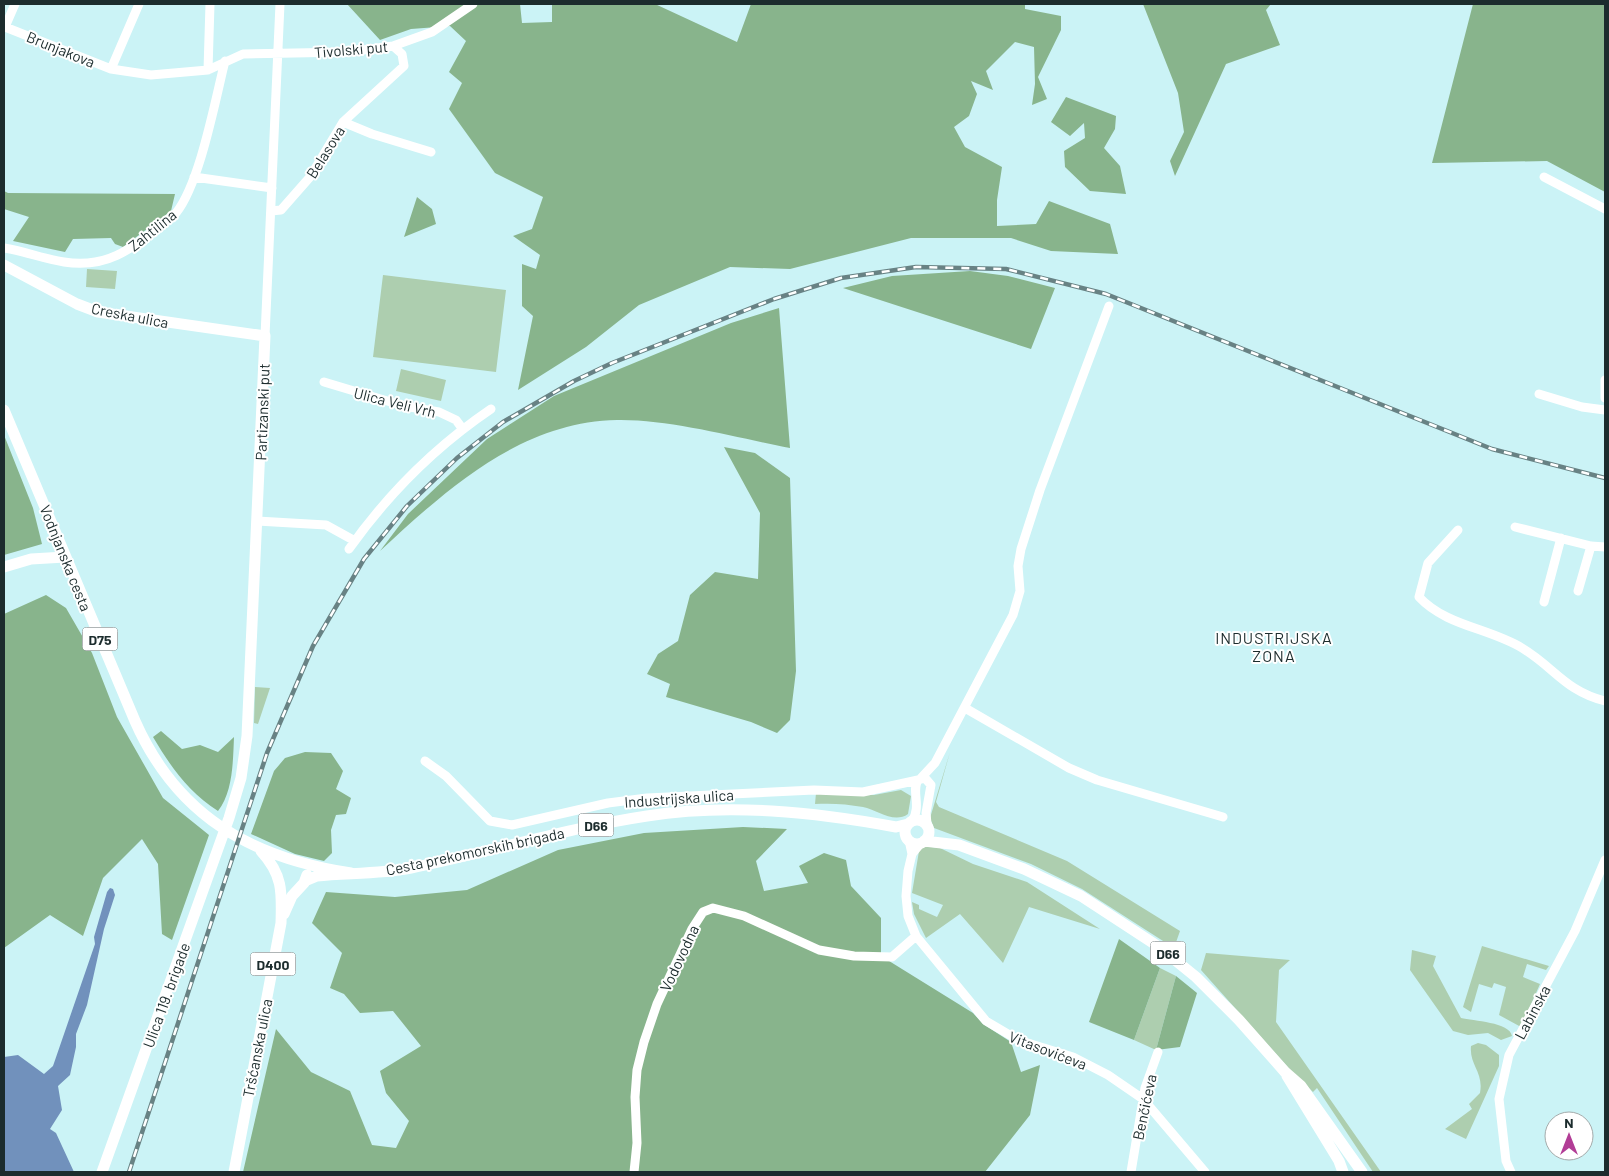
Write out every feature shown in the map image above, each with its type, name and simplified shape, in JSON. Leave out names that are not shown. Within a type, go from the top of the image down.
[{"type":"main road","name":"Creska ulica","points":[[4,265],[77,304],[98,312],[265,336]]},
{"type":"main road","name":"Partizanski put","points":[[229,818],[241,778],[247,736],[265,336]]},
{"type":"main road","name":"Vodnjanska cesta","points":[[4,410],[144,742],[170,783],[193,807],[223,830],[257,848]]},
{"type":"main road","points":[[4,567],[31,559],[65,557]]},
{"type":"main road","name":"Cesta prekomorskih brigada","points":[[302,885],[317,876],[383,872],[411,868],[543,836],[648,815],[752,810],[814,814],[896,827],[910,822]]},
{"type":"main road","name":"Ulica 119. brigade","points":[[102,1172],[229,818]]},
{"type":"main road","name":"D66","points":[[910,822],[920,820],[959,845],[1024,869],[1081,896],[1159,947],[1196,977],[1239,1020],[1285,1072],[1301,1086],[1362,1172]]},
{"type":"main road","points":[[908,838],[905,830],[910,822]]},
{"type":"main road","points":[[922,842],[928,835],[927,826]]},
{"type":"main road","name":"D66","points":[[896,827],[908,838],[922,842],[959,845]]},
{"type":"main road","name":"D75","points":[[257,848],[297,862]]},
{"type":"main road","name":"D75","points":[[257,848],[279,878]]},
{"type":"main road","points":[[279,878],[282,864],[297,862],[307,872],[302,885]]},
{"type":"main road","name":"Cesta prekomorskih brigada","points":[[297,862],[351,873]]},
{"type":"main road","name":"D66","points":[[279,878],[286,888],[302,885]]},
{"type":"main road","name":"D400","points":[[279,878],[282,898],[281,923]]},
{"type":"main road","name":"D400","points":[[281,923],[292,896],[302,885]]},
{"type":"main road","name":"Tršćanska ulica","points":[[234,1172],[281,923]]},
{"type":"main road","name":"D66","points":[[1285,1072],[1295,1093],[1339,1161],[1343,1172]]},
{"type":"street","name":"Brunjakova","points":[[15,4],[6,27],[111,69],[151,75],[208,70],[243,54],[278,53]]},
{"type":"street","name":"Brunjakova","points":[[111,69],[139,4]]},
{"type":"street","points":[[208,70],[210,4]]},
{"type":"street","name":"Partizanski put","points":[[265,336],[280,4]]},
{"type":"street","name":"Tivolski put","points":[[278,53],[348,52],[393,46],[432,32],[473,4]]},
{"type":"street","name":"Belasova","points":[[271,211],[281,210],[310,177],[344,122],[404,66],[402,54],[393,46]]},
{"type":"street","name":"Zahtilina","points":[[4,248],[72,263],[113,259],[127,251],[176,213],[183,204],[194,177],[225,61]]},
{"type":"street","points":[[344,122],[372,134],[431,152]]},
{"type":"street","points":[[194,177],[272,188]]},
{"type":"street","points":[[1544,177],[1605,210]]},
{"type":"street","points":[[910,822],[918,804],[915,789],[920,779],[935,763],[1014,615],[1020,591],[1019,558],[1043,483],[1108,306]]},
{"type":"street","points":[[1605,380],[1605,398]]},
{"type":"street","name":"Ulica Veli Vrh","points":[[324,382],[404,406],[448,416],[462,428]]},
{"type":"street","points":[[1539,394],[1582,407],[1605,410]]},
{"type":"street","points":[[349,549],[408,477],[462,428],[492,409]]},
{"type":"street","points":[[258,521],[326,525],[355,541]]},
{"type":"street","points":[[1515,527],[1591,546],[1605,547]]},
{"type":"street","points":[[1458,530],[1428,563],[1418,597],[1452,620],[1490,633],[1522,648],[1560,680],[1586,696],[1605,701]]},
{"type":"street","points":[[1544,602],[1560,538]]},
{"type":"street","points":[[1578,591],[1591,546]]},
{"type":"street","points":[[965,708],[1069,768],[1097,780],[1224,817]]},
{"type":"street","name":"Industrijska ulica","points":[[425,761],[446,776],[490,821],[512,825],[608,803],[647,798],[814,790],[863,792],[920,779]]},
{"type":"street","points":[[927,826],[926,812],[935,763]]},
{"type":"street","points":[[920,779],[928,780],[931,785]]},
{"type":"street","name":"Industrijska ulica","points":[[900,785],[915,789]]},
{"type":"street","name":"Vitasovićeva","points":[[908,838],[912,854],[906,896],[908,916],[916,936],[986,1021],[1018,1040],[1073,1057],[1108,1075],[1143,1098],[1205,1172]]},
{"type":"street","points":[[912,854],[922,842]]},
{"type":"street","name":"Labinska","points":[[1511,1172],[1506,1161],[1499,1099],[1509,1055],[1575,931],[1605,860]]},
{"type":"street","name":"Vodovodna","points":[[634,1172],[637,1143],[635,1097],[644,1042],[657,1004],[692,929],[703,912],[713,908],[744,916],[819,950],[854,956],[892,957],[916,936]]},
{"type":"street","name":"Benčićeva","points":[[1131,1172],[1143,1098],[1158,1052]]},
{"type":"street","points":[[1133,1162],[1137,1172]]},
{"type":"green space","points":[[347,4],[520,4],[522,23],[552,22],[552,4],[655,4],[737,42],[751,4],[1025,4],[1025,9],[1061,16],[1061,30],[1038,77],[1047,99],[1032,105],[1035,84],[1034,47],[1015,42],[986,71],[993,90],[971,81],[977,94],[969,116],[954,127],[965,147],[1002,167],[997,200],[997,226],[1036,224],[1049,201],[1110,224],[1118,254],[1051,251],[1011,238],[911,238],[790,269],[730,267],[639,305],[586,347],[518,390],[533,316],[522,306],[522,264],[536,269],[540,255],[513,236],[532,229],[543,197],[495,173],[449,109],[462,83],[449,72],[466,41],[450,26],[411,29],[380,40]]},
{"type":"green space","points":[[1143,4],[1271,4],[1266,10],[1280,45],[1226,64],[1175,176],[1170,161],[1184,132],[1178,93]]},
{"type":"green space","points":[[1473,4],[1605,4],[1605,192],[1547,161],[1432,163]]},
{"type":"green space","points":[[1066,97],[1116,116],[1115,129],[1104,148],[1120,166],[1126,194],[1090,191],[1065,167],[1064,151],[1085,138],[1084,123],[1070,136],[1051,122]]},
{"type":"green space","points":[[4,191],[8,193],[175,194],[171,211],[123,247],[115,244],[111,238],[73,239],[65,252],[13,241],[29,217],[4,209]]},
{"type":"green space","points":[[417,197],[432,209],[436,224],[404,237]]},
{"type":"green space","points":[[87,269],[117,271],[115,289],[86,287]]},
{"type":"green space","points":[[970,271],[1008,276],[1055,288],[1031,349],[843,288],[892,276]]},
{"type":"green space","points":[[383,275],[506,290],[496,372],[373,357]]},
{"type":"green space","points":[[779,308],[790,448],[704,430],[659,423],[617,420],[582,424],[548,433],[517,446],[487,463],[432,505],[380,551],[408,514],[487,439],[554,396],[731,323]]},
{"type":"green space","points":[[401,369],[446,380],[441,401],[396,391]]},
{"type":"green space","points":[[4,435],[33,508],[42,544],[4,555]]},
{"type":"green space","points":[[724,447],[755,453],[790,478],[796,671],[790,720],[777,733],[751,722],[666,697],[670,684],[647,674],[658,654],[678,641],[690,595],[715,572],[758,579],[760,513]]},
{"type":"green space","points":[[46,595],[66,608],[92,653],[117,717],[163,798],[209,835],[172,940],[162,934],[158,864],[142,839],[103,878],[83,936],[50,915],[4,948],[4,614]]},
{"type":"green space","points":[[255,687],[270,688],[258,724],[254,723]]},
{"type":"green space","points":[[161,731],[182,749],[200,745],[218,752],[234,737],[229,786],[227,795],[218,811],[198,796],[174,769],[153,737]]},
{"type":"green space","points":[[305,752],[331,753],[343,771],[336,789],[351,798],[346,814],[336,815],[331,830],[332,853],[324,861],[295,854],[251,834],[274,771],[285,758]]},
{"type":"green space","points":[[950,752],[936,802],[939,807],[1067,861],[1180,931],[1174,948],[1082,889],[1031,864],[934,828],[930,818]]},
{"type":"green space","points":[[901,790],[911,796],[908,814],[897,818],[857,806],[815,804],[816,793],[874,795]]},
{"type":"green space","points":[[743,827],[787,829],[756,861],[764,891],[808,883],[799,866],[824,853],[846,860],[851,886],[881,918],[881,956],[973,1013],[983,1024],[1011,1042],[1021,1072],[1040,1065],[1030,1115],[985,1172],[243,1172],[276,1029],[311,1072],[350,1091],[372,1145],[396,1148],[409,1121],[386,1093],[380,1071],[421,1046],[393,1011],[360,1013],[344,994],[330,988],[342,953],[312,923],[326,892],[395,897],[467,890],[558,850],[644,833]]},
{"type":"green space","points":[[923,846],[940,848],[973,864],[1027,882],[1100,929],[1029,907],[1003,963],[960,914],[926,938],[914,914],[912,902],[919,905],[919,909],[937,917],[943,905],[912,893],[919,851]]},
{"type":"green space","points":[[1119,939],[1160,968],[1134,1040],[1089,1022]]},
{"type":"green space","points":[[1482,946],[1549,966],[1546,970],[1527,964],[1523,977],[1540,984],[1521,1027],[1499,1015],[1506,987],[1494,983],[1492,988],[1479,984],[1471,1012],[1463,1007]]},
{"type":"green space","points":[[1412,950],[1436,956],[1433,966],[1461,1018],[1498,1025],[1510,1031],[1512,1036],[1501,1040],[1488,1033],[1468,1035],[1453,1031],[1410,970]]},
{"type":"green space","points":[[1206,953],[1290,960],[1279,970],[1276,1022],[1381,1172],[1373,1172],[1317,1088],[1313,1092],[1293,1073],[1201,970]]},
{"type":"green space","points":[[1160,968],[1176,976],[1156,1050],[1134,1040]]},
{"type":"green space","points":[[1176,976],[1197,993],[1180,1047],[1156,1050]]},
{"type":"green space","points":[[1478,1043],[1486,1045],[1499,1055],[1499,1066],[1466,1139],[1445,1129],[1472,1109],[1469,1104],[1480,1093],[1480,1079],[1471,1053],[1471,1046]]},
{"type":"water","points":[[110,888],[113,889],[115,895],[104,929],[87,1005],[76,1034],[76,1047],[70,1075],[58,1086],[62,1110],[50,1129],[56,1133],[74,1172],[4,1172],[4,1057],[18,1055],[44,1074],[53,1066],[95,944],[94,937],[107,892]]},
{"type":"railway","points":[[129,1172],[267,753],[313,646],[364,559],[407,506],[457,458],[503,422],[574,381],[612,363],[774,299],[841,278],[916,267],[1006,269],[1106,294],[1492,449],[1605,478]]},
{"type":"district","name":"INDUSTRIJSKA ZONA","points":[[1274,646]]}]
